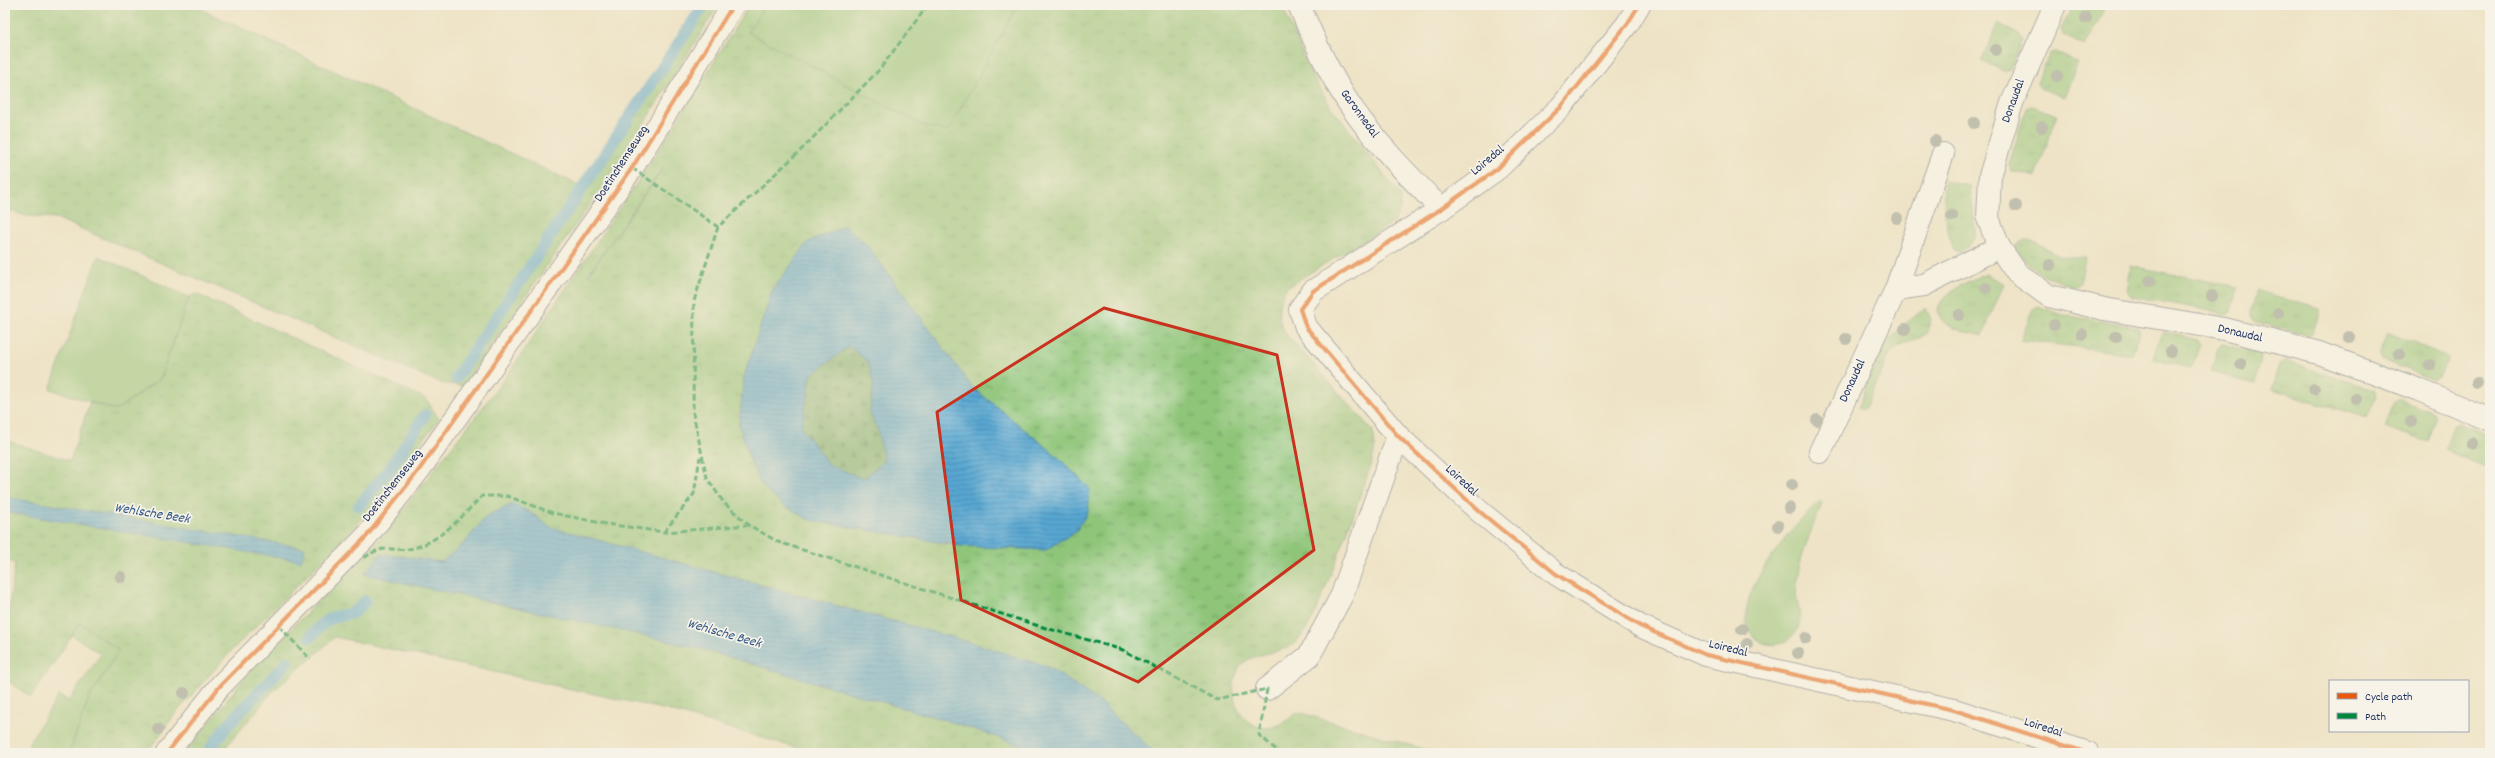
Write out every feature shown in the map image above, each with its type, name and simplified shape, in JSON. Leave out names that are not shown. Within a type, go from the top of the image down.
[{"type":"street","name":"Doetinchemseweg","points":[[167,753],[220,686],[366,537],[419,470],[632,168],[733,5]]},
{"type":"street","name":"Garonnedal","points":[[1299,5],[1320,54],[1352,108],[1394,160],[1441,209]]},
{"type":"street","name":"Loiredal","points":[[1639,5],[1628,23],[1561,107],[1497,169],[1441,209],[1312,291],[1300,309],[1306,327],[1398,436],[1479,511],[1556,574],[1640,626],[1706,655],[1954,710],[2088,753]]},
{"type":"street","name":"Donaudal","points":[[2055,5],[2012,103],[1990,176],[1988,218],[1999,247],[2017,273],[2049,296],[2104,309],[2224,329],[2319,353],[2419,390],[2490,420]]},
{"type":"street","name":"Donaudal","points":[[1820,452],[1896,289],[1943,154]]},
{"type":"street","points":[[1896,289],[1924,285],[1999,247]]},
{"type":"street","points":[[1267,689],[1310,656],[1342,595],[1398,436]]},
{"type":"highlighted area","points":[[1104,308],[1277,355],[1314,550],[1138,682],[961,600],[937,412]]},
{"type":"green space","points":[[5,5],[192,5],[583,187],[704,5],[719,5],[616,167],[463,386],[441,383],[56,218],[25,216],[5,208]]},
{"type":"green space","points":[[749,5],[1282,5],[1309,70],[1331,107],[1401,196],[1400,209],[1394,222],[1287,287],[1281,299],[1279,315],[1285,333],[1373,431],[1375,450],[1349,528],[1312,620],[1298,640],[1291,645],[1283,649],[1249,659],[1243,664],[1238,670],[1235,679],[1234,698],[1241,715],[1256,726],[1271,728],[1284,723],[1298,712],[1437,753],[1155,753],[1097,700],[1048,667],[969,642],[550,527],[528,511],[486,516],[465,543],[442,562],[381,554],[365,574],[687,645],[955,723],[1045,753],[814,753],[667,710],[335,637],[272,692],[221,753],[185,753],[253,667],[381,538],[506,377],[665,141]],"holes":[[[664,167],[588,275],[659,173]],[[866,244],[972,387],[1057,456],[863,530],[810,520],[781,504],[762,486],[751,463],[739,425],[744,377],[772,291]]]},
{"type":"green space","points":[[765,5],[1018,5],[948,131],[922,125],[748,32]]},
{"type":"green space","points":[[2073,5],[2106,5],[2085,46],[2063,35],[2061,29]]},
{"type":"green space","points":[[1998,23],[2019,35],[2022,40],[2010,69],[2004,71],[1981,61]]},
{"type":"green space","points":[[2055,52],[2078,63],[2064,97],[2040,88],[2037,82],[2050,53]]},
{"type":"green space","points":[[2032,106],[2057,115],[2036,177],[2012,171],[2009,165],[2026,108]]},
{"type":"green space","points":[[1944,180],[1969,186],[1970,189],[1975,238],[1970,245],[1959,252],[1954,250],[1947,224],[1944,207]]},
{"type":"green space","points":[[2025,240],[2036,242],[2058,254],[2085,258],[2080,283],[2076,286],[2066,284],[2041,273],[2034,268],[2027,262],[2015,246]]},
{"type":"green space","points":[[98,256],[189,297],[160,379],[116,410],[50,389]]},
{"type":"green space","points":[[2131,266],[2238,287],[2232,311],[2227,314],[2132,296],[2127,291]]},
{"type":"green space","points":[[1986,274],[2004,284],[1982,335],[1956,329],[1941,319],[1938,313],[1940,305],[1950,292]]},
{"type":"green space","points":[[2257,291],[2320,309],[2313,333],[2309,336],[2253,321],[2250,316]]},
{"type":"green space","points":[[196,294],[426,399],[439,419],[369,510],[333,550],[232,650],[175,714],[147,753],[69,753],[89,698],[118,650],[80,623],[31,697],[5,679],[5,640],[15,563],[5,561],[5,440],[70,461],[90,402],[116,410],[160,379],[189,297]]},
{"type":"green space","points":[[2038,306],[2063,315],[2138,327],[2140,334],[2132,354],[2021,340],[2032,310]]},
{"type":"green space","points":[[1926,308],[1931,320],[1926,334],[1897,348],[1890,354],[1864,410],[1859,408],[1875,363],[1889,340],[1911,319]]},
{"type":"green space","points":[[2164,332],[2198,340],[2201,344],[2191,368],[2152,359],[2160,337]]},
{"type":"green space","points":[[2389,333],[2448,357],[2440,376],[2434,380],[2382,360],[2379,355]]},
{"type":"green space","points":[[2222,344],[2259,353],[2261,359],[2254,384],[2211,372],[2218,348]]},
{"type":"green space","points":[[849,346],[868,362],[874,384],[870,413],[878,430],[884,461],[863,479],[829,465],[801,428],[811,375]]},
{"type":"green space","points":[[2285,361],[2375,390],[2377,395],[2367,418],[2272,389],[2279,364]]},
{"type":"green space","points":[[2399,399],[2434,413],[2436,418],[2428,442],[2385,427],[2394,402]]},
{"type":"green space","points":[[2459,423],[2490,437],[2490,454],[2485,467],[2445,450],[2453,426]]},
{"type":"green space","points":[[1820,501],[1822,504],[1805,547],[1799,569],[1796,597],[1800,616],[1799,626],[1790,638],[1782,643],[1773,645],[1757,640],[1747,625],[1746,614],[1755,584],[1774,553],[1798,524]]},
{"type":"green space","points":[[80,623],[119,650],[89,698],[69,753],[28,753],[29,743],[59,695],[69,701],[101,654],[72,635]]},
{"type":"water","points":[[845,226],[866,244],[972,387],[1057,456],[1090,489],[1088,512],[1076,531],[1046,550],[962,546],[810,520],[781,504],[762,486],[751,463],[739,425],[744,377],[772,291],[808,242]],"holes":[[[849,346],[868,362],[874,384],[870,413],[878,430],[884,461],[863,479],[829,465],[801,428],[811,375]]]},
{"type":"water","points":[[5,497],[305,548],[301,561],[5,512]]},
{"type":"water","name":"Wehlsche Beek","points":[[513,504],[528,511],[550,527],[969,642],[1048,667],[1097,700],[1155,753],[1045,753],[955,723],[687,645],[364,574],[381,554],[442,562],[465,543],[486,516]]},
{"type":"waterway","points":[[456,378],[704,5]]},
{"type":"waterway","points":[[359,506],[389,470],[425,415]]},
{"type":"waterway","points":[[310,637],[321,625],[331,618],[354,612],[365,601]]},
{"type":"waterway","points":[[207,753],[227,726],[287,662]]},
{"type":"marked path","points":[[928,5],[880,69],[800,151],[718,227],[694,301],[693,413],[707,478],[724,503],[749,525],[778,542],[1039,626],[1123,650],[1217,700],[1267,689],[1259,735],[1280,753]]},
{"type":"marked path","points":[[632,168],[718,227]]},
{"type":"marked path","points":[[664,532],[694,494],[700,457]]},
{"type":"marked path","points":[[364,558],[378,550],[414,548],[434,539],[459,519],[482,496],[507,496],[553,513],[606,524],[664,532],[749,525]]},
{"type":"marked path","points":[[279,626],[310,659]]},
{"type":"cycle path","points":[[167,753],[220,686],[366,537],[419,470],[632,168],[733,5]]},
{"type":"cycle path","points":[[1639,5],[1628,23],[1561,107],[1497,169],[1441,209],[1313,291],[1300,309],[1306,327],[1398,436],[1479,511],[1556,574],[1640,626],[1706,655],[1954,710],[2088,753]]}]
